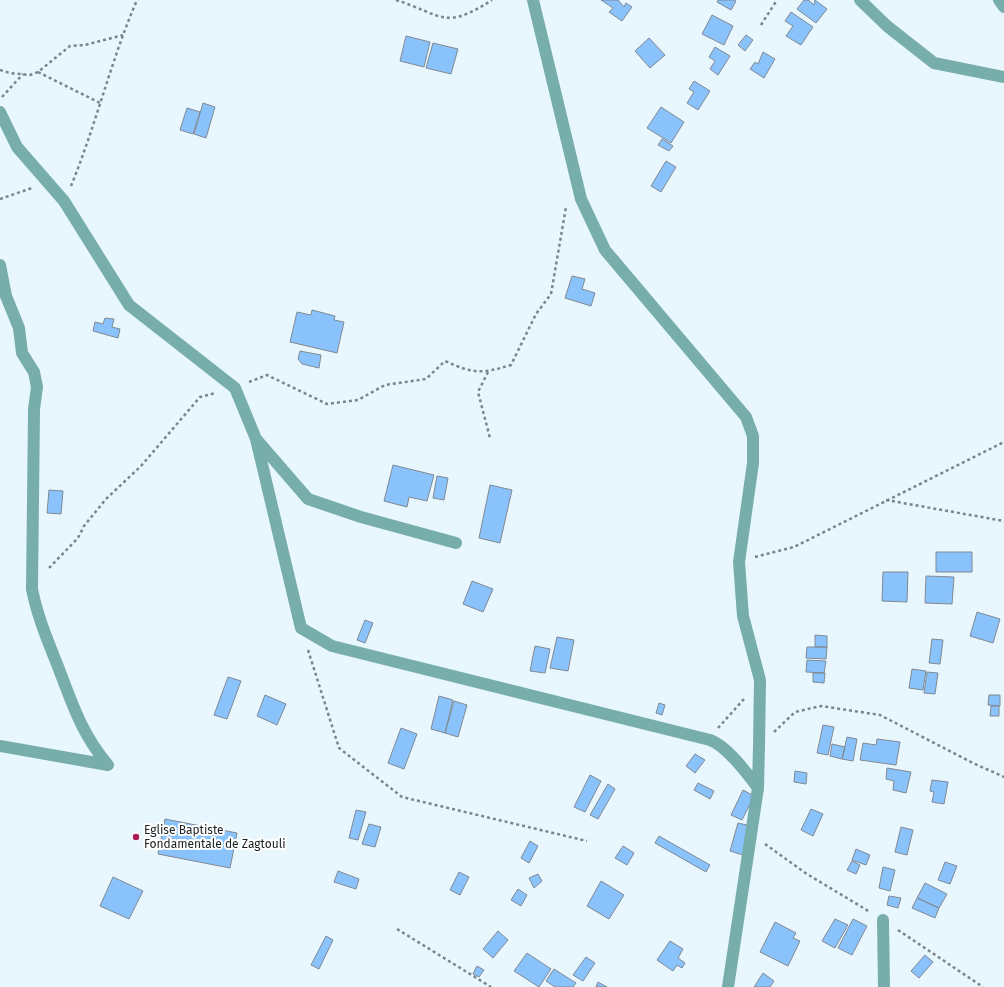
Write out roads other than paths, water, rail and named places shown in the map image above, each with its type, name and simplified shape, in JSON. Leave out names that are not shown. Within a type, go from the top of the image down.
[{"type":"street","points":[[533,0],[581,199],[605,250],[746,417],[753,436],[753,463],[739,562],[742,616],[760,680],[758,788],[750,833],[728,987]]},
{"type":"street","points":[[860,0],[887,26],[934,63],[1004,77]]},
{"type":"street","points":[[999,0],[1004,7]]},
{"type":"street","points":[[0,112],[17,147],[64,201],[129,305],[235,388],[256,439],[301,628],[332,646],[716,742],[746,772],[758,788]]},
{"type":"street","points":[[0,265],[6,296],[19,328],[22,353],[34,372],[37,387],[34,409],[32,581],[36,612],[80,725],[97,752],[108,765],[0,746]]},
{"type":"street","points":[[256,439],[308,499],[361,517],[456,543]]},
{"type":"street","points":[[883,920],[884,987]]},
{"type":"place","name":"Eglise Baptiste Fondamentale de Zagtouli","points":[[136,837]]}]
